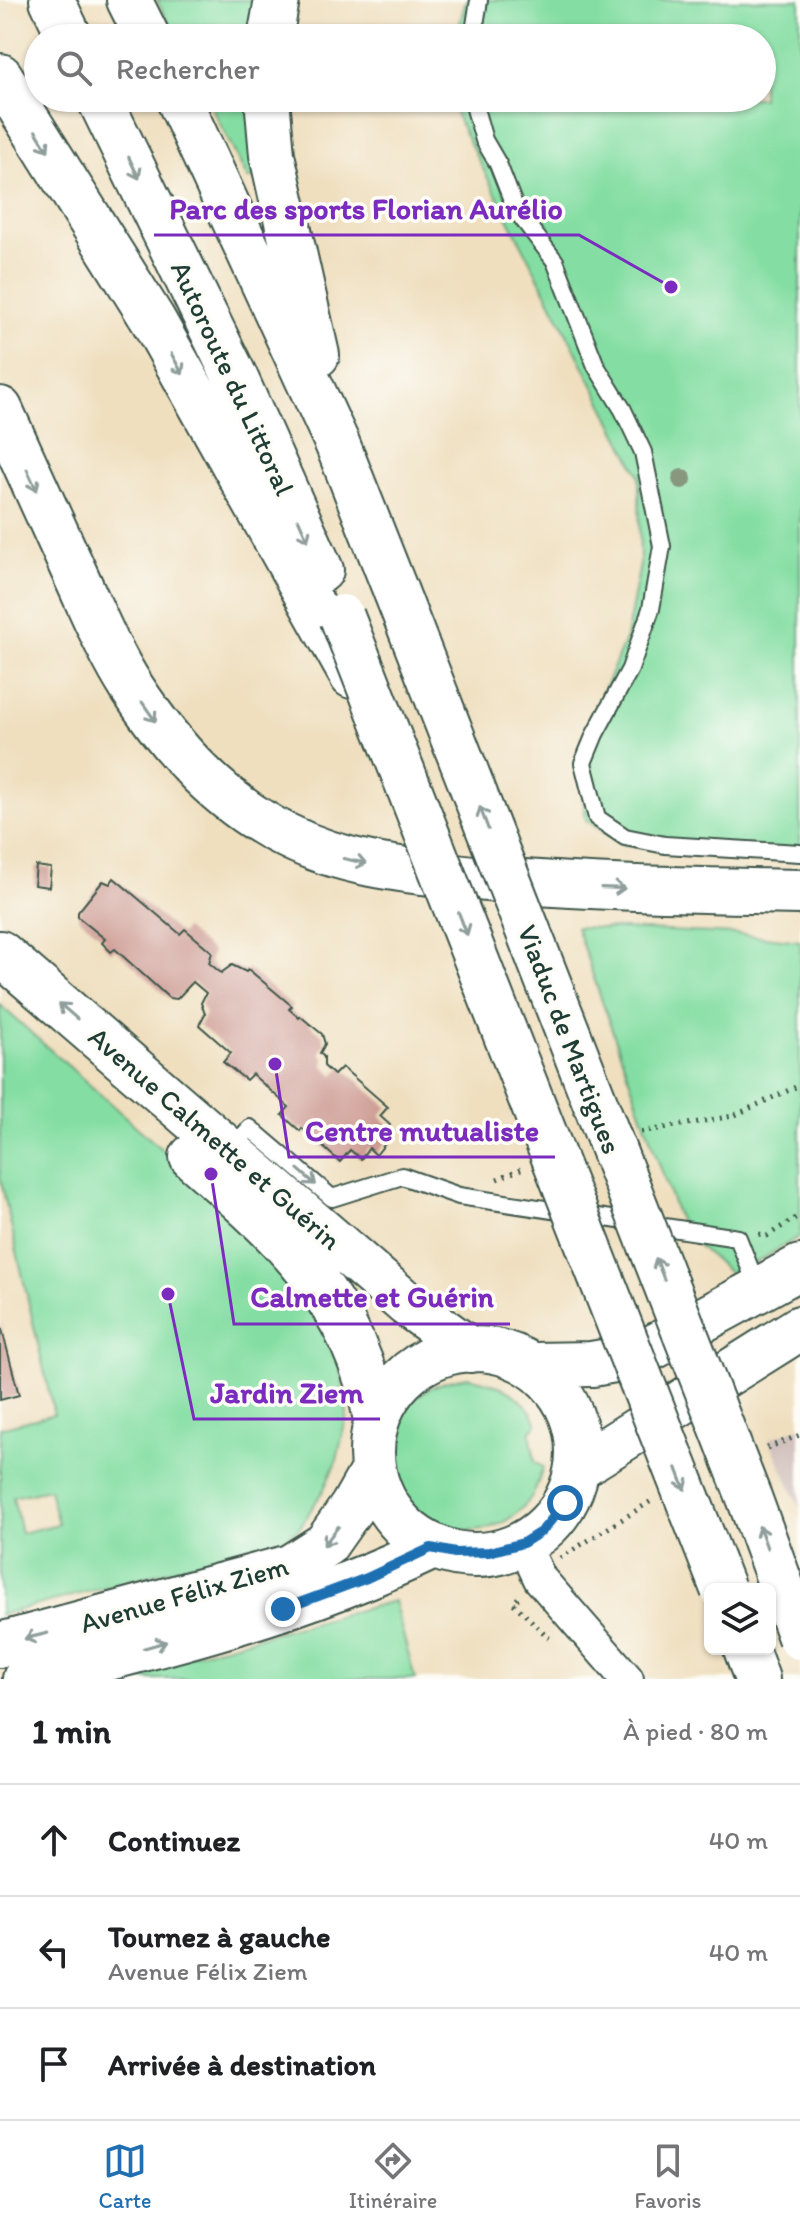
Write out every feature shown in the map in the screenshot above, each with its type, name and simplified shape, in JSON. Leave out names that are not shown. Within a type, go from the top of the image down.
[{"type":"main road","points":[[52,0],[63,24]]},
{"type":"main road","points":[[129,0],[141,24]]},
{"type":"main road","points":[[273,24],[277,0]]},
{"type":"main road","points":[[0,76],[153,320],[332,620]]},
{"type":"main road","name":"Autoroute du Littoral","points":[[106,112],[235,377],[332,620]]},
{"type":"main road","points":[[184,112],[337,443]]},
{"type":"main road","points":[[268,112],[272,155],[337,443]]},
{"type":"main road","points":[[0,409],[107,643],[131,685],[182,754],[220,793],[251,816],[310,847],[344,859],[404,871],[602,888],[800,892]]},
{"type":"main road","name":"Viaduc de Martigues","points":[[337,443],[750,1500],[800,1637]]},
{"type":"main road","name":"Viaduc de Martigues","points":[[332,620],[395,750],[721,1583]]},
{"type":"main road","name":"Avenue Calmette et Guérin","points":[[0,953],[408,1305],[470,1350]]},
{"type":"main road","name":"Avenue Calmette et Guérin","points":[[0,990],[211,1174],[276,1234],[312,1273],[336,1309],[361,1359],[371,1388],[376,1420]]},
{"type":"main road","points":[[533,1365],[592,1364],[637,1356],[800,1267]]},
{"type":"main road","points":[[577,1468],[800,1328]]},
{"type":"main road","points":[[456,1350],[470,1350],[492,1350],[515,1355],[548,1377],[560,1393],[575,1426],[577,1468],[565,1503],[542,1531],[523,1543],[489,1552],[455,1553],[431,1548],[405,1528],[383,1500],[373,1470],[371,1449],[376,1420],[393,1389],[432,1358],[456,1350]]},
{"type":"main road","name":"Avenue Félix Ziem","points":[[0,1645],[290,1567],[326,1544],[373,1470]]},
{"type":"main road","name":"Avenue Félix Ziem","points":[[25,1679],[283,1609],[367,1578],[431,1548]]},
{"type":"main road","points":[[748,1655],[757,1679]]},
{"type":"street","points":[[523,1543],[540,1579],[627,1679]]},
{"type":"lane","points":[[475,24],[479,0]]},
{"type":"lane","points":[[476,112],[484,140],[498,164],[516,210],[555,261],[596,366],[623,410],[643,452],[662,546],[651,609],[630,669],[583,763],[597,818],[625,837],[665,845],[800,853]]},
{"type":"lane","points":[[230,1150],[250,1128],[332,1198],[402,1176],[459,1196],[738,1238],[758,1289]]},
{"type":"shaded area","points":[[800,1427],[800,1508],[769,1439]]},
{"type":"green space","points":[[157,0],[261,0],[256,24],[169,24]]},
{"type":"green space","points":[[466,0],[800,0],[800,859],[620,844],[586,820],[578,751],[626,638],[640,565],[639,475],[454,112],[776,112],[776,24],[460,24]]},
{"type":"green space","points":[[214,112],[251,112],[256,171],[254,178],[248,179]]},
{"type":"green space","points":[[576,927],[736,934],[800,941],[800,1236],[733,1276],[683,1232]]},
{"type":"green space","points":[[0,1005],[298,1271],[340,1364],[347,1415],[337,1460],[324,1489],[300,1527],[269,1550],[223,1556],[0,1615],[0,1428],[54,1414],[0,1177]],"holes":[[[49,1489],[58,1524],[21,1533],[13,1497]]]},
{"type":"green space","points":[[468,1377],[500,1387],[526,1405],[537,1424],[530,1432],[535,1462],[543,1467],[532,1496],[509,1519],[482,1529],[454,1529],[428,1519],[407,1502],[393,1478],[390,1451],[399,1420],[411,1402],[437,1385]]},
{"type":"green space","points":[[394,1601],[415,1679],[136,1679],[134,1670]]},
{"type":"building","points":[[36,866],[51,868],[49,887],[34,885]]},
{"type":"building","points":[[114,878],[180,934],[185,929],[212,952],[209,963],[221,973],[232,965],[246,972],[248,969],[292,1006],[289,1009],[299,1018],[322,1034],[325,1044],[320,1053],[324,1057],[324,1066],[334,1075],[342,1067],[388,1107],[380,1116],[390,1125],[382,1134],[388,1140],[376,1155],[369,1148],[361,1159],[350,1150],[340,1162],[302,1128],[300,1131],[282,1115],[289,1107],[252,1074],[246,1080],[223,1062],[231,1053],[199,1025],[205,1014],[201,1003],[206,993],[193,982],[177,999],[169,998],[115,949],[111,952],[102,943],[105,939],[78,917],[78,912],[103,881],[110,884]]},
{"type":"building","points":[[0,1322],[19,1395],[0,1400]]},
{"type":"place","name":"Parc des sports Florian Aurélio","points":[[671,287]]},
{"type":"place","name":"Centre mutualiste","points":[[275,1064]]},
{"type":"place","name":"Calmette et Guérin","points":[[211,1174]]},
{"type":"place","name":"Jardin Ziem","points":[[168,1294]]},
{"type":"route","points":[[283,1609],[367,1578],[431,1548],[455,1553],[489,1552],[523,1543],[542,1531],[565,1503]]}]
